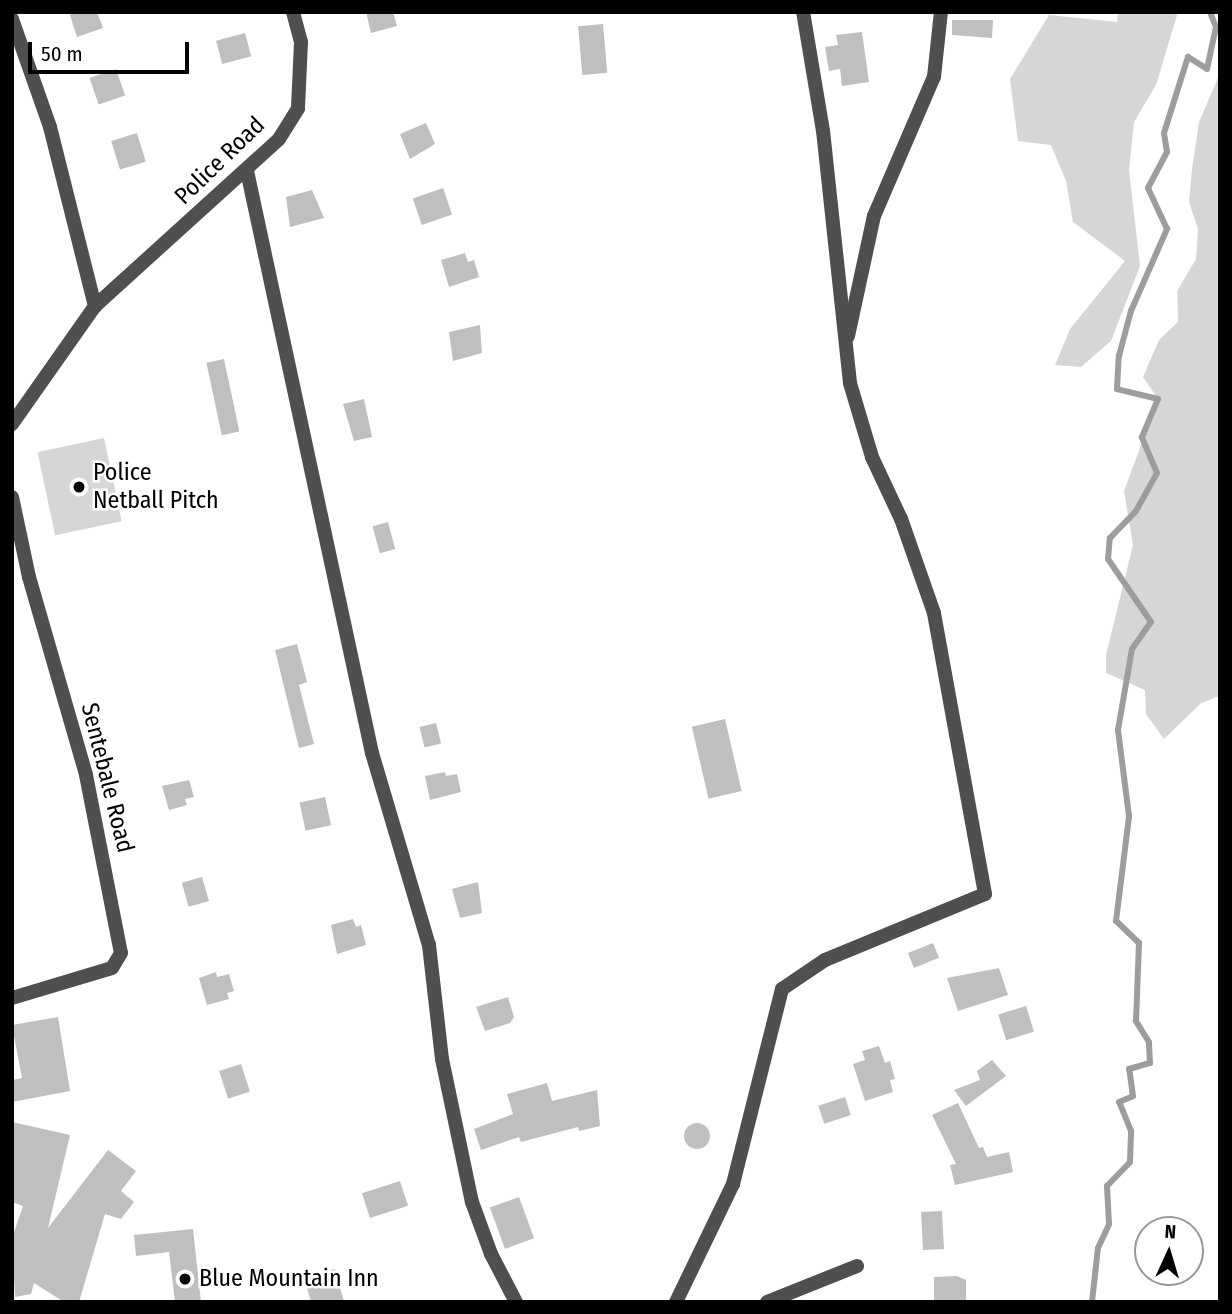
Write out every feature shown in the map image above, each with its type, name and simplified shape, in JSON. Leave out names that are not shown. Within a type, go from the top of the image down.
[{"type":"street","name":"Police Road","points":[[12,424],[95,306],[247,171],[279,139],[299,108],[301,42],[293,12]]},
{"type":"street","points":[[676,1302],[733,1184],[782,989],[825,960],[985,894],[934,613],[901,519],[864,434],[845,348],[823,131],[803,12]]},
{"type":"street","points":[[845,348],[874,216],[934,77],[941,12]]},
{"type":"street","points":[[12,19],[50,127],[95,306]]},
{"type":"street","points":[[247,171],[372,754],[429,945],[442,1059],[472,1202],[516,1302]]},
{"type":"street","name":"Sentebale Road","points":[[12,497],[29,577],[86,775],[121,953],[112,968],[12,998]]},
{"type":"street","points":[[767,1302],[857,1266]]},
{"type":"shaded area","points":[[1118,12],[1178,12],[1156,85],[1134,122],[1129,170],[1140,266],[1111,341],[1081,367],[1055,365],[1070,329],[1125,261],[1073,222],[1066,181],[1051,145],[1018,141],[1010,79],[1049,15],[1117,22]]},
{"type":"shaded area","points":[[1220,73],[1220,696],[1201,703],[1164,739],[1146,714],[1145,690],[1106,673],[1106,655],[1133,545],[1124,491],[1158,399],[1143,377],[1159,340],[1178,322],[1177,291],[1196,259],[1198,229],[1189,202],[1192,169],[1199,122]]},
{"type":"shaded area","name":"Police Netball Pitch","points":[[104,438],[122,521],[55,535],[37,452]]},
{"type":"building","points":[[69,12],[97,12],[103,28],[77,37]]},
{"type":"building","points":[[366,12],[393,12],[397,26],[371,33]]},
{"type":"building","points":[[952,20],[993,20],[992,38],[952,35]]},
{"type":"building","points":[[603,24],[607,73],[582,75],[578,26]]},
{"type":"building","points":[[862,32],[869,82],[842,86],[840,69],[829,71],[825,47],[838,45],[836,35]]},
{"type":"building","points":[[245,33],[251,56],[222,64],[216,41]]},
{"type":"building","points":[[116,69],[125,95],[99,105],[90,78]]},
{"type":"building","points":[[426,123],[435,144],[410,159],[400,134]]},
{"type":"building","points":[[137,133],[146,162],[120,170],[111,141]]},
{"type":"building","points":[[443,188],[452,214],[422,225],[413,198]]},
{"type":"building","points":[[312,190],[324,218],[290,227],[286,197]]},
{"type":"building","points":[[465,253],[468,262],[474,260],[479,277],[449,287],[441,260]]},
{"type":"building","points":[[480,325],[482,353],[453,361],[449,332]]},
{"type":"building","points":[[224,359],[239,431],[222,435],[206,363]]},
{"type":"building","points":[[364,399],[372,437],[354,441],[343,404]]},
{"type":"building","points":[[388,522],[395,549],[380,553],[373,526]]},
{"type":"building","points":[[297,644],[307,682],[299,685],[314,744],[299,748],[275,650]]},
{"type":"building","points":[[725,719],[742,791],[709,799],[692,727]]},
{"type":"building","points":[[436,723],[441,743],[425,747],[420,727]]},
{"type":"building","points":[[445,772],[446,776],[457,774],[461,792],[430,800],[425,776]]},
{"type":"building","points":[[189,780],[194,797],[185,799],[187,805],[169,810],[162,786]]},
{"type":"building","points":[[325,797],[331,825],[306,831],[300,802]]},
{"type":"building","points":[[202,877],[209,901],[189,907],[182,883]]},
{"type":"building","points":[[478,882],[482,913],[460,918],[452,889]]},
{"type":"building","points":[[353,919],[356,927],[361,925],[366,945],[337,954],[331,925]]},
{"type":"building","points":[[933,943],[939,958],[914,968],[908,953]]},
{"type":"building","points":[[999,968],[1008,995],[958,1011],[947,978]]},
{"type":"building","points":[[216,972],[217,977],[229,974],[234,991],[227,993],[229,999],[207,1005],[199,978]]},
{"type":"building","points":[[508,997],[514,1017],[510,1023],[485,1031],[476,1007]]},
{"type":"building","points":[[1026,1006],[1034,1032],[1006,1040],[998,1014]]},
{"type":"building","points":[[58,1017],[70,1091],[12,1102],[12,1080],[22,1078],[12,1025]]},
{"type":"building","points":[[879,1046],[885,1063],[890,1061],[895,1079],[890,1080],[893,1092],[865,1101],[853,1064],[865,1060],[862,1051]]},
{"type":"building","points":[[992,1060],[1006,1076],[966,1106],[954,1090],[980,1080],[977,1071]]},
{"type":"building","points":[[241,1064],[250,1092],[228,1099],[219,1071]]},
{"type":"building","points":[[547,1083],[552,1101],[597,1090],[600,1126],[579,1131],[578,1127],[521,1142],[519,1137],[481,1150],[474,1129],[513,1114],[507,1094]]},
{"type":"building","points":[[845,1097],[851,1115],[824,1124],[818,1106]]},
{"type":"building","points":[[958,1103],[979,1148],[983,1147],[987,1157],[1009,1152],[1013,1172],[955,1185],[950,1165],[956,1164],[932,1115]]},
{"type":"building","points":[[12,1122],[70,1135],[48,1228],[108,1150],[136,1171],[121,1191],[134,1202],[121,1219],[105,1214],[79,1302],[64,1302],[34,1283],[31,1294],[15,1297],[12,1238],[23,1206],[12,1202]]},
{"type":"building","points":[[697,1123],[706,1127],[710,1136],[706,1145],[697,1149],[688,1145],[684,1136],[688,1127]]},
{"type":"building","points":[[400,1181],[408,1206],[370,1218],[362,1193]]},
{"type":"building","points":[[519,1197],[534,1238],[505,1249],[490,1208]]},
{"type":"building","points":[[942,1211],[944,1249],[923,1250],[921,1212]]},
{"type":"building","name":"Blue Mountain Inn","points":[[193,1229],[201,1302],[175,1302],[169,1252],[136,1256],[134,1235]]},
{"type":"building","points":[[335,1269],[344,1302],[311,1302],[304,1277]]},
{"type":"building","points":[[957,1276],[966,1280],[966,1302],[934,1300],[934,1277]]},
{"type":"waterway","points":[[1092,1302],[1098,1248],[1109,1224],[1107,1186],[1130,1162],[1131,1131],[1119,1102],[1133,1096],[1129,1069],[1150,1063],[1149,1042],[1136,1021],[1139,943],[1116,921],[1129,816],[1118,730],[1132,649],[1151,622],[1108,559],[1110,538],[1136,511],[1157,473],[1142,437],[1158,399],[1117,389],[1119,356],[1131,311],[1167,229],[1148,188],[1167,152],[1164,133],[1188,57],[1207,69],[1216,27],[1210,12]]},
{"type":"place","name":"Police Netball Pitch","points":[[79,487]]},
{"type":"place","name":"Blue Mountain Inn","points":[[185,1279]]}]
